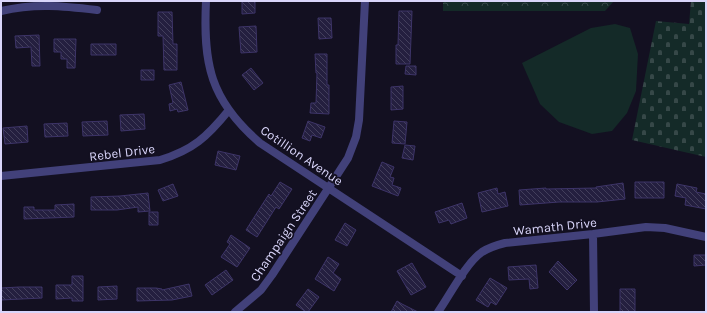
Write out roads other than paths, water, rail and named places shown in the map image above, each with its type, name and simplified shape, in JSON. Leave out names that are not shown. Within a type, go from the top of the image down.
[{"type":"street","name":"Cotillion Avenue","points":[[206,1],[205,34],[208,63],[213,80],[229,110],[246,131],[260,143],[462,276]]},
{"type":"street","name":"Champaign Street","points":[[235,312],[261,290],[330,188],[348,158],[356,137],[359,120],[365,1]]},
{"type":"street","points":[[1,11],[37,6],[58,6],[97,10]]},
{"type":"street","name":"Rebel Drive","points":[[1,176],[160,160],[175,155],[196,144],[208,134],[229,110]]},
{"type":"street","name":"Wamath Drive","points":[[438,312],[477,256],[494,246],[505,243],[652,227],[706,238]]},
{"type":"street","points":[[593,234],[594,312]]}]
